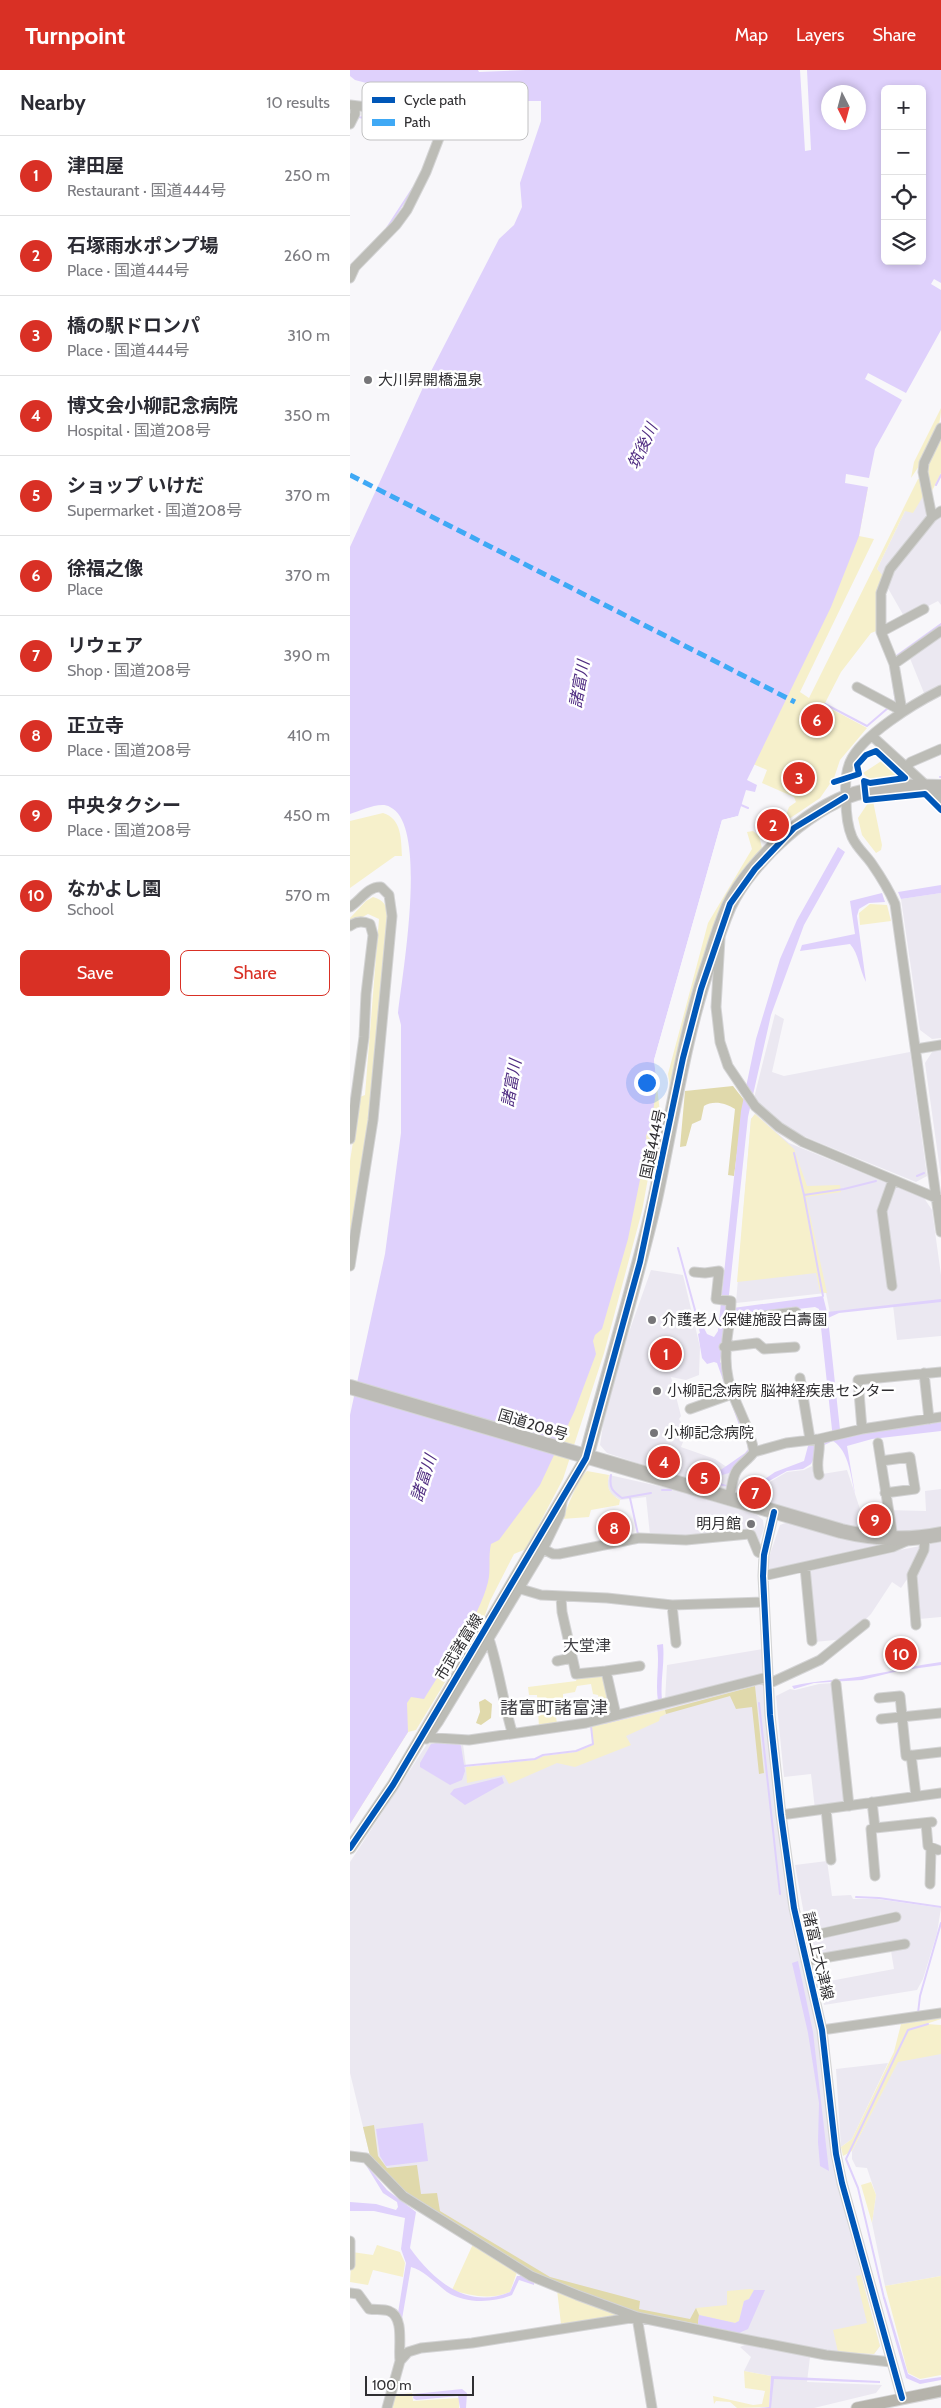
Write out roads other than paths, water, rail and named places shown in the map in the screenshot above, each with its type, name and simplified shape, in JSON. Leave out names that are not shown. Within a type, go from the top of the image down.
[{"type":"highway","name":"国道444号","points":[[582,1457],[640,1262],[683,1058],[701,988],[730,904],[755,868],[800,824],[846,797],[879,789],[934,787]]},
{"type":"highway","name":"国道208号","points":[[350,1387],[582,1457],[864,1536],[893,1538],[941,1534]]},
{"type":"main road","name":"市武諸富線","points":[[350,1848],[423,1738],[449,1687],[515,1588],[582,1457]]},
{"type":"main road","points":[[857,2408],[941,2391]]},
{"type":"street","points":[[350,278],[355,266],[396,225],[407,210],[426,172],[438,140]]},
{"type":"street","points":[[932,517],[923,472],[924,463],[941,428]]},
{"type":"street","points":[[902,711],[894,664],[881,632],[881,593],[890,569],[932,517],[941,511]]},
{"type":"street","points":[[881,632],[924,609]]},
{"type":"street","points":[[894,664],[941,631]]},
{"type":"street","points":[[857,687],[902,711]]},
{"type":"street","points":[[941,690],[902,711],[872,736],[850,762],[846,778],[846,816],[852,838],[889,890],[895,904],[939,1199],[941,1232]]},
{"type":"street","points":[[872,736],[906,767],[934,787],[941,799]]},
{"type":"street","points":[[906,767],[911,762],[941,750]]},
{"type":"street","points":[[350,915],[372,889],[381,887],[389,895],[392,916],[373,1120],[350,1265]]},
{"type":"street","points":[[350,907],[360,902]]},
{"type":"street","points":[[350,926],[358,922],[366,922],[370,924],[373,935],[366,994],[364,1037],[350,1139]]},
{"type":"street","points":[[719,932],[720,950],[716,1007],[720,1042],[728,1066],[755,1106],[779,1127],[803,1142],[939,1199]]},
{"type":"street","points":[[916,1049],[941,1045]]},
{"type":"street","points":[[892,1286],[882,1211],[893,1180]]},
{"type":"street","points":[[694,1272],[719,1271],[716,1299],[731,1304],[730,1320],[724,1347],[729,1395],[746,1424],[754,1452]]},
{"type":"street","points":[[730,1320],[796,1312]]},
{"type":"street","points":[[724,1347],[758,1343],[764,1349],[796,1346]]},
{"type":"street","points":[[862,1429],[858,1380],[941,1372]]},
{"type":"street","points":[[924,1373],[929,1419]]},
{"type":"street","points":[[800,1378],[810,1439]]},
{"type":"street","points":[[690,1408],[729,1395]]},
{"type":"street","points":[[728,1498],[737,1470],[754,1452],[862,1429],[941,1417]]},
{"type":"street","points":[[819,1439],[821,1450],[816,1465],[819,1475]]},
{"type":"street","points":[[878,1443],[893,1538]]},
{"type":"street","points":[[881,1461],[910,1457],[915,1489],[885,1493]]},
{"type":"street","points":[[423,1738],[439,1722],[489,1639],[515,1588],[543,1549],[560,1514],[564,1492]]},
{"type":"street","name":"諸富上大津線","points":[[774,1512],[764,1555],[762,1576],[768,1681],[781,1815],[794,1908],[822,2030],[836,2154],[842,2183],[902,2398]]},
{"type":"street","points":[[543,1549],[552,1554],[560,1554],[630,1539],[686,1540],[749,1534],[758,1552],[764,1555]]},
{"type":"street","points":[[762,1576],[893,1547],[920,1537],[924,1550],[912,1575],[916,1625]]},
{"type":"street","points":[[805,1567],[812,1641]]},
{"type":"street","points":[[515,1588],[541,1595],[607,1598],[672,1605],[764,1602]]},
{"type":"street","points":[[561,1597],[562,1612],[576,1674],[640,1666]]},
{"type":"street","points":[[672,1605],[676,1643]]},
{"type":"street","points":[[423,1738],[469,1740],[502,1736],[512,1732],[586,1723],[768,1681],[820,1660],[865,1624]]},
{"type":"street","points":[[489,1639],[499,1670],[505,1708],[512,1732]]},
{"type":"street","points":[[557,1661],[572,1658]]},
{"type":"street","points":[[606,1670],[616,1715]]},
{"type":"street","points":[[836,1684],[849,1806]]},
{"type":"street","points":[[879,1698],[900,1696],[906,1756],[941,1752]]},
{"type":"street","points":[[881,1719],[941,1713]]},
{"type":"street","points":[[912,1755],[916,1796]]},
{"type":"street","points":[[781,1815],[941,1792]]},
{"type":"street","points":[[872,1802],[875,1828]]},
{"type":"street","points":[[826,1809],[831,1860]]},
{"type":"street","points":[[875,1876],[871,1829],[929,1822],[928,1846],[934,1849],[930,1884]]},
{"type":"street","points":[[801,1938],[896,1917]]},
{"type":"street","points":[[806,1961],[905,1944]]},
{"type":"street","points":[[822,2030],[941,2013]]},
{"type":"street","points":[[350,2156],[366,2158],[403,2196],[531,2276],[637,2317],[826,2355],[891,2362]]},
{"type":"street","points":[[350,2241],[350,2265]]},
{"type":"street","points":[[350,2293],[358,2294],[369,2309],[389,2311],[395,2315],[399,2322],[400,2361],[388,2408]]},
{"type":"street","points":[[400,2361],[408,2352],[421,2348],[472,2343],[637,2317]]},
{"type":"street","points":[[637,2317],[652,2408]]},
{"type":"water","points":[[350,70],[478,70],[479,72],[526,70],[941,70],[941,283],[934,279],[931,284],[941,290],[941,330],[906,393],[868,373],[865,379],[902,400],[875,449],[869,478],[846,474],[845,483],[868,487],[859,536],[831,607],[747,780],[757,785],[755,792],[746,790],[738,816],[722,820],[654,1060],[657,1085],[650,1131],[646,1135],[647,1145],[628,1239],[602,1329],[595,1335],[593,1341],[596,1354],[575,1410],[540,1485],[499,1540],[491,1544],[488,1582],[469,1627],[424,1699],[411,1697],[407,1703],[408,1732],[350,1824],[350,1415],[385,1254],[401,1133],[401,1025],[398,1013],[408,936],[411,870],[408,841],[402,819],[390,807],[381,805],[350,814],[350,547],[426,381],[499,239],[514,225],[522,207],[520,183],[541,121],[541,101],[528,101],[528,82],[363,82],[350,76]]},
{"type":"water","points":[[838,847],[845,852],[804,925],[771,1015],[748,1117],[728,1304],[733,1308],[823,1296],[827,1312],[941,1299],[941,1302],[839,1313],[828,1318],[840,1430],[860,1433],[941,1422],[941,1431],[872,1439],[847,1446],[855,1494],[846,1458],[843,1451],[833,1441],[820,1447],[811,1464],[803,1469],[787,1471],[762,1485],[738,1490],[736,1489],[759,1483],[775,1472],[804,1461],[808,1446],[811,1444],[833,1439],[819,1309],[815,1307],[727,1317],[720,1362],[725,1367],[743,1427],[740,1428],[717,1363],[707,1364],[702,1358],[698,1334],[700,1333],[694,1310],[707,1334],[714,1337],[718,1331],[741,1111],[756,1039],[780,959],[797,920]]},
{"type":"water","points":[[941,885],[941,893],[901,899],[898,892]]},
{"type":"water","points":[[882,893],[885,902],[869,903],[859,909],[857,916],[866,982],[855,952],[850,944],[800,951],[802,945],[855,934],[850,901]]},
{"type":"water","points":[[748,1437],[750,1450],[729,1473],[719,1476],[716,1482],[730,1486],[712,1484],[715,1474],[745,1453],[748,1449],[746,1439]]},
{"type":"water","points":[[663,1644],[662,1700],[658,1701],[657,1645]]},
{"type":"water","points":[[941,1662],[941,1665],[898,1671],[862,1680],[814,1683],[794,1689],[792,1686],[811,1682],[859,1677]]},
{"type":"water","points":[[459,1743],[465,1771],[462,1780],[450,1785],[420,1767],[420,1763],[431,1744]]},
{"type":"water","points":[[502,1777],[504,1783],[465,1805],[450,1794],[454,1789]]},
{"type":"water","points":[[798,1961],[813,2032],[829,2171],[820,2166],[818,2142],[819,2103],[808,2033],[792,1963]]},
{"type":"water","points":[[423,2123],[428,2161],[386,2166],[380,2156],[376,2129]]},
{"type":"water","points":[[364,2162],[387,2190],[416,2212],[410,2248],[419,2260],[441,2281],[466,2295],[480,2297],[494,2297],[510,2292],[517,2276],[521,2276],[534,2283],[534,2285],[519,2280],[512,2295],[505,2298],[488,2301],[462,2299],[447,2292],[425,2274],[411,2267],[402,2319],[398,2313],[406,2263],[401,2249],[405,2218],[374,2211],[350,2211],[350,2202],[376,2204],[396,2210],[398,2207],[397,2202],[383,2193]]},
{"type":"water","points":[[754,2290],[765,2290],[748,2329],[739,2333],[698,2324],[699,2315],[735,2323],[739,2321],[744,2301],[749,2299]]},
{"type":"water","points":[[885,2297],[908,2374],[920,2380],[941,2377],[941,2380],[920,2384],[906,2378],[883,2298]]},
{"type":"water","points":[[771,2376],[880,2381],[880,2383],[774,2379],[771,2408],[759,2408],[769,2407]]},
{"type":"water","points":[[462,2389],[467,2393],[466,2408],[460,2408],[458,2396],[416,2400],[413,2398],[414,2394]]},
{"type":"waterway","points":[[357,117],[362,118]]},
{"type":"waterway","points":[[387,228],[413,188]]},
{"type":"waterway","points":[[936,485],[941,475]]},
{"type":"waterway","points":[[895,657],[941,624]]},
{"type":"waterway","points":[[893,682],[896,703]]},
{"type":"waterway","points":[[825,704],[867,726],[888,708]]},
{"type":"waterway","points":[[741,805],[748,808]]},
{"type":"waterway","points":[[794,1153],[804,1195]]},
{"type":"waterway","points":[[917,1176],[924,1173]]},
{"type":"waterway","points":[[823,1296],[804,1195],[844,1189],[876,1181]]},
{"type":"waterway","points":[[678,1248],[695,1310]]},
{"type":"waterway","points":[[611,1475],[610,1483],[612,1489],[622,1498],[651,1493]]},
{"type":"waterway","points":[[662,1490],[671,1490]]},
{"type":"waterway","points":[[630,1498],[638,1534]]},
{"type":"waterway","points":[[604,1723],[726,1692]]},
{"type":"waterway","points":[[759,1703],[780,1894]]},
{"type":"waterway","points":[[463,1766],[535,1759],[543,1755],[576,1751],[593,1744],[592,1726]]},
{"type":"waterway","points":[[856,1897],[879,1898],[941,1907]]},
{"type":"waterway","points":[[918,2013],[920,1996],[941,1923]]},
{"type":"waterway","points":[[884,2298],[858,2188],[846,2159],[908,2030],[928,2024]]},
{"type":"place","name":"大川昇開橋温泉","points":[[368,380]]},
{"type":"place","name":"徐福之像","points":[[817,720]]},
{"type":"place","name":"橋の駅ドロンパ","points":[[799,778]]},
{"type":"place","name":"石塚雨水ポンプ場","points":[[773,825]]},
{"type":"place","name":"介護老人保健施設白壽園","points":[[652,1320]]},
{"type":"place","name":"津田屋","points":[[666,1354]]},
{"type":"place","name":"小柳記念病院 脳神経疾患センター","points":[[657,1391]]},
{"type":"place","name":"小柳記念病院","points":[[654,1433]]},
{"type":"place","name":"博文会小柳記念病院","points":[[664,1462]]},
{"type":"place","name":"ショップ いけだ","points":[[704,1478]]},
{"type":"place","name":"リウェア","points":[[755,1493]]},
{"type":"place","name":"中央タクシー","points":[[875,1520]]},
{"type":"place","name":"明月館","points":[[751,1524]]},
{"type":"place","name":"正立寺","points":[[614,1528]]},
{"type":"place","name":"なかよし園","points":[[901,1654]]},
{"type":"district","name":"大堂津","points":[[587,1645]]},
{"type":"district","name":"諸富町諸富津","points":[[554,1708]]},
{"type":"water label","name":"筑後川","points":[[642,446]]},
{"type":"water label","name":"諸富川","points":[[579,684]]},
{"type":"water label","name":"諸富川","points":[[511,1083]]},
{"type":"water label","name":"諸富川","points":[[423,1478]]}]
